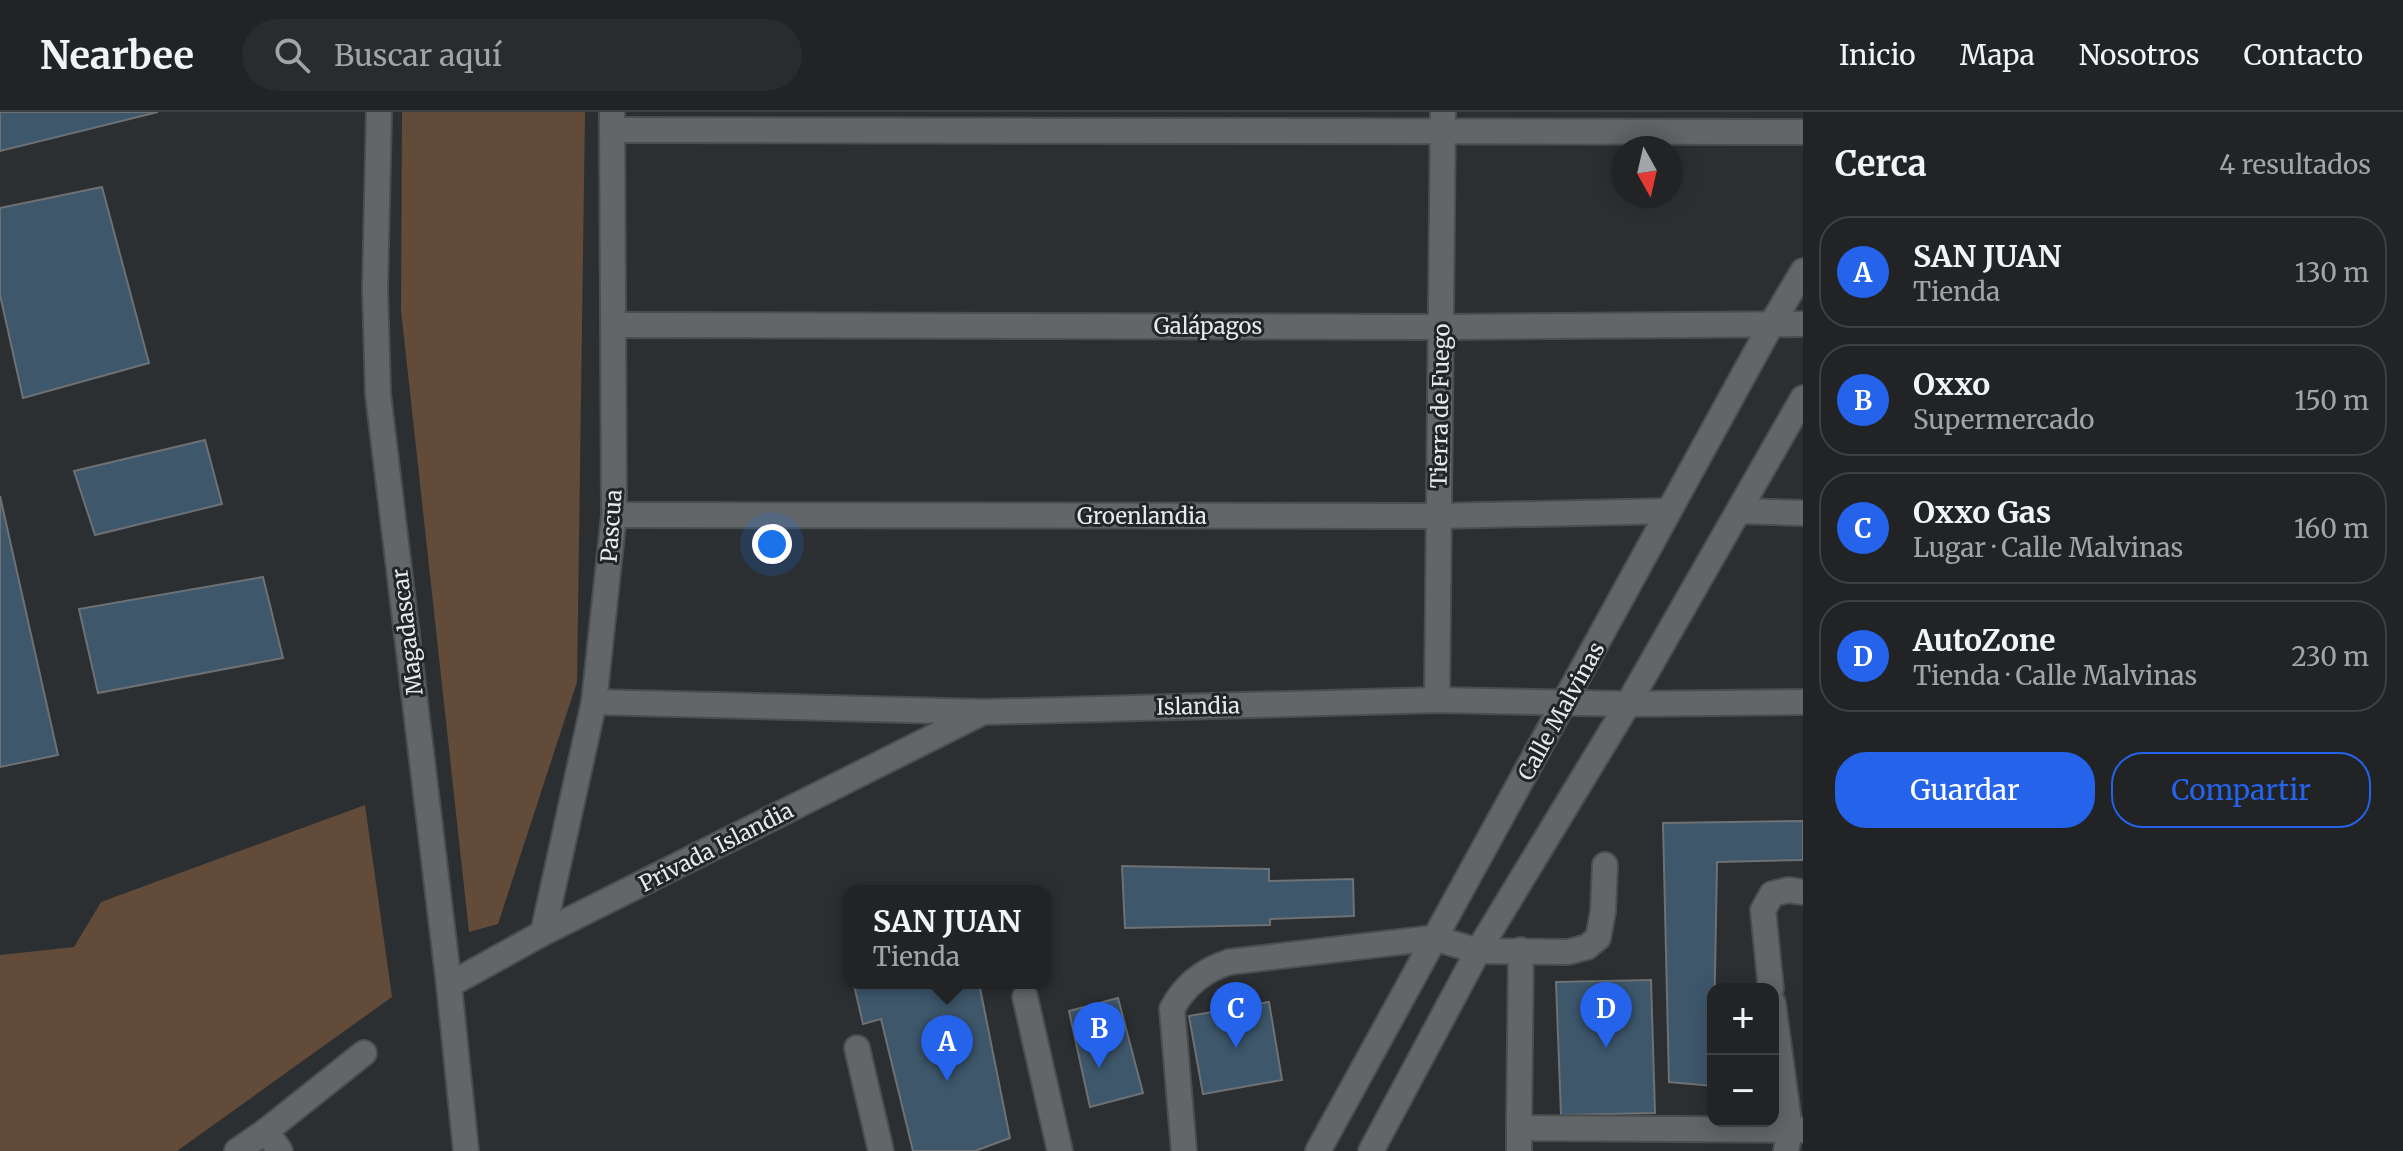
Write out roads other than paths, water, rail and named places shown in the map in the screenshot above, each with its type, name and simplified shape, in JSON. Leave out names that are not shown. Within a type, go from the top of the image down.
[{"type":"street","name":"Magadascar","points":[[379,112],[375,288],[378,394],[466,1151]]},
{"type":"street","points":[[612,121],[1443,121],[1803,132]]},
{"type":"street","name":"Pascua","points":[[543,933],[594,702],[614,515],[612,121]]},
{"type":"street","name":"Tierra de Fuego","points":[[1437,700],[1443,121]]},
{"type":"street","name":"Calle Malvinas","points":[[1318,1151],[1803,271]]},
{"type":"street","name":"Galápagos","points":[[614,325],[1442,327],[1803,324]]},
{"type":"street","points":[[1371,1151],[1478,951],[1628,704],[1803,398]]},
{"type":"street","name":"Groenlandia","points":[[614,515],[1439,516],[1669,511]]},
{"type":"street","points":[[1740,511],[1803,513]]},
{"type":"street","name":"Islandia","points":[[594,702],[984,712],[1437,700],[1628,704],[1803,702]]},
{"type":"street","name":"Privada Islandia","points":[[449,985],[543,933],[984,712]]},
{"type":"street","points":[[1184,1151],[1172,1009],[1179,994],[1211,968],[1229,962],[1434,938],[1478,951],[1568,952],[1587,947],[1598,938],[1603,912],[1605,865]]},
{"type":"street","points":[[1770,983],[1763,910],[1772,894],[1788,890],[1803,892]]},
{"type":"street","points":[[1521,950],[1519,1139],[1793,1137],[1779,1043]]},
{"type":"street","points":[[1025,997],[1060,1151]]},
{"type":"street","points":[[857,1048],[881,1151]]},
{"type":"street","points":[[237,1151],[273,1141],[364,1053]]},
{"type":"place","name":"Oxxo Gas","points":[[1236,1048]]},
{"type":"place","name":"AutoZone","points":[[1606,1048]]},
{"type":"place","name":"Oxxo","points":[[1099,1068]]},
{"type":"place","name":"SAN JUAN","points":[[947,1081]]}]
